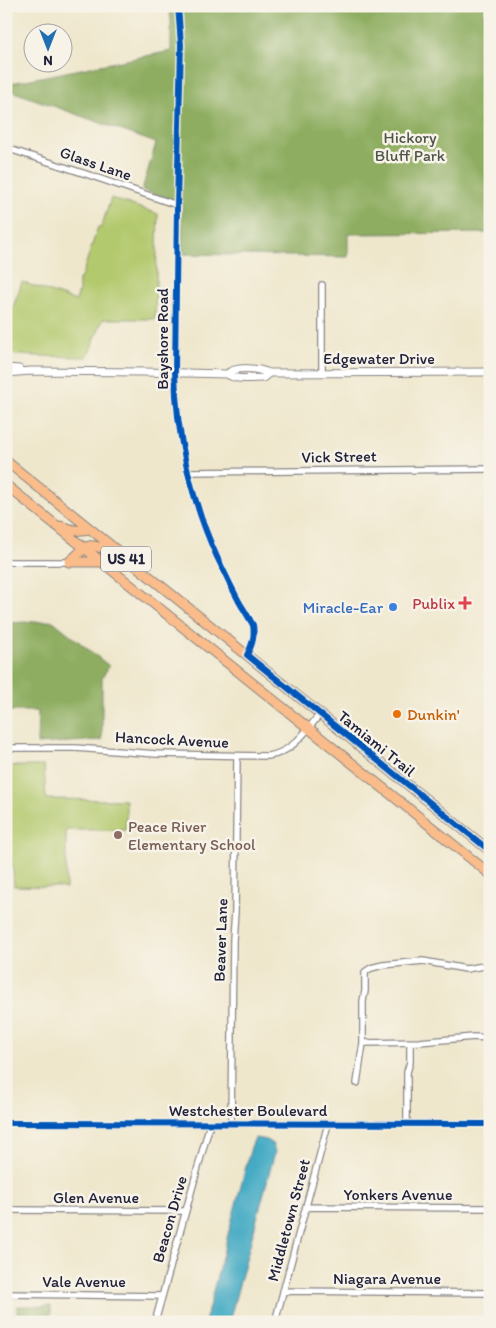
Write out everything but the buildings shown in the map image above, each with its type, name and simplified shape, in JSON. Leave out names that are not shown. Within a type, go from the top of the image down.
[{"type":"main road","name":"Tamiami Trail","points":[[6,461],[490,851]]},
{"type":"main road","name":"Tamiami Trail","points":[[6,485],[490,874]]},
{"type":"main road","points":[[55,524],[72,530],[81,531],[89,529]]},
{"type":"main road","points":[[68,562],[89,545],[120,553]]},
{"type":"main road","points":[[68,562],[101,562]]},
{"type":"main road","points":[[475,862],[490,868]]},
{"type":"street","name":"Bayshore Road","points":[[178,6],[181,45],[175,389],[188,472],[198,505],[216,555],[228,581],[253,625],[253,640],[247,655]]},
{"type":"street","name":"Glass Lane","points":[[6,148],[177,206]]},
{"type":"street","points":[[322,285],[322,372]]},
{"type":"street","name":"Edgewater Drive","points":[[6,368],[31,371]]},
{"type":"street","name":"Edgewater Drive","points":[[6,373],[31,371],[227,374],[232,370],[246,369],[262,370],[269,373],[490,372]]},
{"type":"street","name":"Vick Street","points":[[188,472],[490,468]]},
{"type":"street","points":[[6,562],[68,562]]},
{"type":"street","name":"Hancock Avenue","points":[[6,748],[94,748],[135,753],[238,756],[276,755],[291,747],[320,714]]},
{"type":"street","name":"Beaver Lane","points":[[231,1124],[238,756]]},
{"type":"street","points":[[357,1083],[363,1042],[362,1001],[365,991],[365,972],[371,968],[383,965],[423,961],[466,969],[490,965]]},
{"type":"street","points":[[363,1042],[410,1042],[474,1037],[490,1038]]},
{"type":"street","points":[[407,1124],[407,1077],[410,1062],[410,1042]]},
{"type":"street","name":"Westchester Boulevard","points":[[6,1123],[490,1124]]},
{"type":"street","name":"Beacon Drive","points":[[155,1322],[210,1124]]},
{"type":"street","name":"Middletown Street","points":[[275,1322],[328,1124]]},
{"type":"street","name":"Yonkers Avenue","points":[[306,1207],[490,1208]]},
{"type":"street","name":"Glen Avenue","points":[[6,1210],[185,1211]]},
{"type":"street","name":"Niagara Avenue","points":[[283,1291],[490,1293]]},
{"type":"street","name":"Vale Avenue","points":[[6,1294],[162,1296]]},
{"type":"green space","name":"Hickory Bluff Park","points":[[169,6],[486,6],[484,8],[486,44],[490,50],[490,233],[348,234],[348,257],[182,254],[182,204],[142,190],[156,143],[6,89],[6,84],[171,51]]},
{"type":"green space","points":[[111,198],[158,214],[155,319],[103,319],[87,357],[6,354],[6,327],[22,282],[76,301],[79,291],[79,279],[81,278],[98,227],[101,228]]},
{"type":"green space","points":[[53,621],[109,666],[102,678],[102,740],[37,744],[38,711],[6,711],[7,623]]},
{"type":"green space","points":[[6,766],[44,766],[46,799],[126,800],[126,830],[66,830],[66,889],[60,887],[14,886],[13,870],[6,840]]},
{"type":"green space","points":[[17,1306],[51,1306],[51,1322],[17,1322]]},
{"type":"water","points":[[255,1138],[272,1143],[275,1152],[229,1322],[205,1322],[251,1147]]},
{"type":"cycle path","points":[[178,6],[181,45],[175,372],[178,419],[187,467],[208,535],[217,557],[253,625],[253,641],[247,655],[490,851]]},
{"type":"cycle path","points":[[6,1123],[490,1124]]},
{"type":"place","name":"Publix","points":[[465,603]]},
{"type":"place","name":"Miracle-Ear","points":[[393,607]]},
{"type":"place","name":"Dunkin'","points":[[397,714]]},
{"type":"place","name":"Peace River Elementary School","points":[[118,835]]}]
